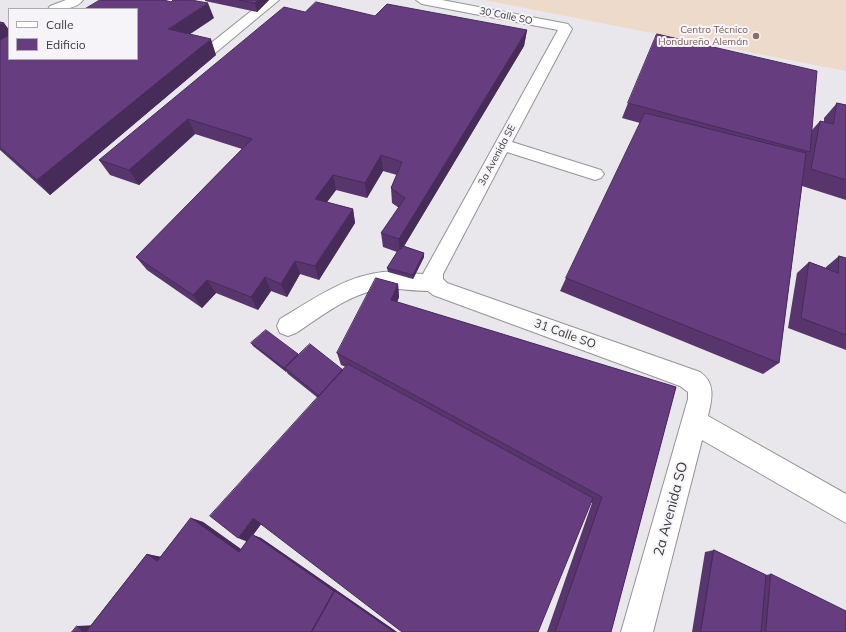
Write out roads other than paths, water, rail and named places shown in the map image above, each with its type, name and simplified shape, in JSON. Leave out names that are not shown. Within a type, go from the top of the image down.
[{"type":"street","points":[[57,8],[77,0]]},
{"type":"street","points":[[180,75],[273,0]]},
{"type":"street","name":"30 Calle SO","points":[[422,0],[565,29]]},
{"type":"street","name":"3a Avenida SE","points":[[433,282],[433,274],[565,29]]},
{"type":"street","points":[[502,145],[595,174]]},
{"type":"street","points":[[288,326],[344,292],[364,283],[383,281],[420,283],[433,282]]},
{"type":"street","name":"31 Calle SO","points":[[433,282],[440,289],[688,378],[699,385]]},
{"type":"street","name":"2a Avenida SO","points":[[637,632],[694,421],[701,393],[699,385]]},
{"type":"street","points":[[694,421],[724,440],[846,509]]},
{"type":"place","name":"Centro Técnico Hondureño Alemán","points":[[756,36]]}]
